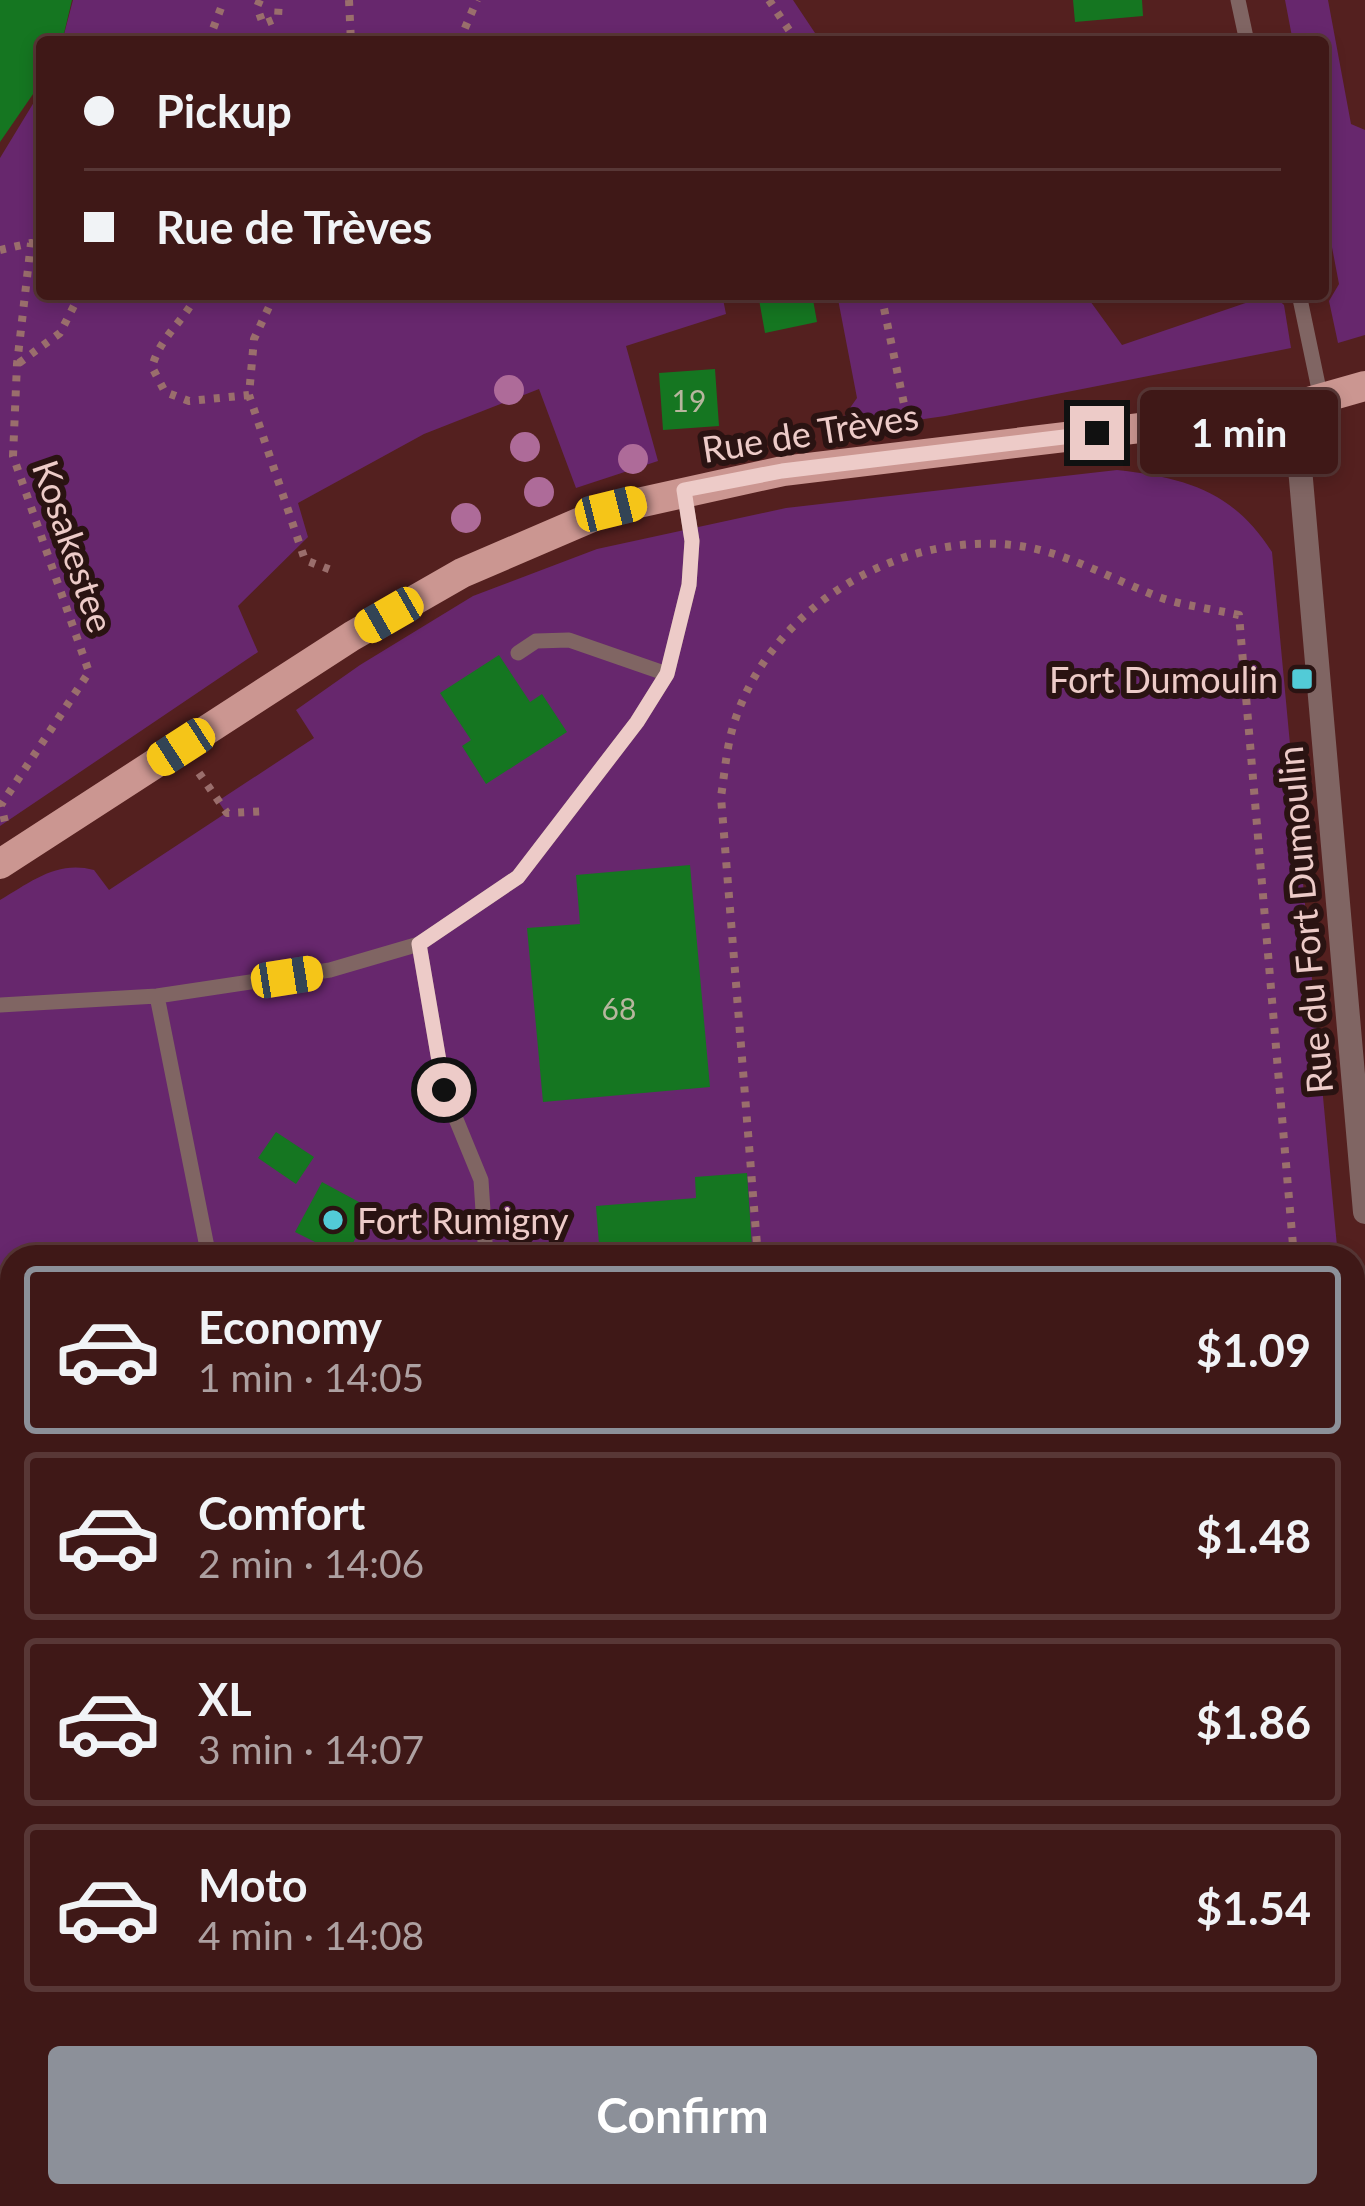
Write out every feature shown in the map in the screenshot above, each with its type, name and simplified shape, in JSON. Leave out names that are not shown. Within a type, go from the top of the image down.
[{"type":"main road","name":"Rue de Trèves","points":[[11,857],[352,636],[462,573],[611,509],[782,471],[1309,402],[1365,386]]},
{"type":"street","name":"Rue du Fort Dumoulin","points":[[1309,402],[1300,468],[1357,1008],[1365,1212]]},
{"type":"lane","points":[[1238,0],[1246,36]]},
{"type":"lane","points":[[1300,300],[1309,402]]},
{"type":"lane","points":[[0,1005],[158,997],[330,970],[419,944],[518,877],[637,722],[667,674],[689,585],[692,541],[684,490]]},
{"type":"lane","points":[[518,653],[536,641],[569,640],[667,674]]},
{"type":"lane","points":[[419,944],[444,1090],[481,1180],[485,1245]]},
{"type":"lane","points":[[158,997],[206,1245]]},
{"type":"path","points":[[210,36],[224,0]]},
{"type":"path","points":[[260,0],[262,24],[278,18],[279,0]]},
{"type":"path","points":[[349,0],[351,36]]},
{"type":"path","points":[[462,36],[477,0]]},
{"type":"path","points":[[769,0],[793,36]]},
{"type":"path","name":"Kosakestee","points":[[0,250],[32,242],[17,364],[13,456],[89,672],[1,805],[11,857]]},
{"type":"path","points":[[17,364],[60,333],[77,300]]},
{"type":"path","points":[[194,300],[158,344],[152,368],[165,392],[189,401],[249,395]]},
{"type":"path","points":[[272,300],[254,339],[249,395],[304,560],[331,570]]},
{"type":"path","points":[[882,300],[914,454]]},
{"type":"path","points":[[757,1245],[721,797],[732,731],[764,662],[816,605],[847,582],[897,558],[955,543],[1015,545],[1069,560],[1164,599],[1239,615],[1293,1245]]},
{"type":"path","points":[[181,747],[227,813],[267,811]]},
{"type":"shaded area","points":[[73,0],[793,0],[817,36],[64,36]]},
{"type":"shaded area","points":[[1285,0],[1328,0],[1351,124],[1365,130],[1365,335],[1338,343],[1329,301],[1339,284],[1329,232],[1329,36],[1292,36]]},
{"type":"shaded area","points":[[36,99],[36,300],[723,300],[726,314],[626,346],[658,461],[576,488],[539,389],[424,434],[298,503],[308,537],[238,606],[258,652],[0,826],[0,158]]},
{"type":"shaded area","points":[[838,300],[1089,300],[1122,345],[1254,300],[1279,300],[1284,305],[1291,348],[945,416],[833,432],[857,398]]},
{"type":"shaded area","points":[[1117,470],[1206,491],[1257,531],[1272,552],[1337,1245],[0,1245],[0,900],[45,874],[68,868],[94,870],[109,890],[226,813],[218,801],[314,738],[296,710],[473,596],[597,549],[786,508]]},
{"type":"building","points":[[0,0],[72,0],[63,36],[36,36],[36,90],[0,142]]},
{"type":"building","points":[[1073,0],[1142,0],[1143,16],[1075,22]]},
{"type":"building","points":[[759,300],[813,300],[817,322],[765,333]]},
{"type":"building","points":[[715,369],[719,426],[663,430],[659,373]]},
{"type":"building","points":[[499,655],[530,702],[542,694],[567,732],[486,784],[462,746],[471,740],[440,693]]},
{"type":"building","points":[[690,865],[710,1087],[543,1102],[527,928],[580,924],[576,875]]},
{"type":"building","points":[[276,1132],[314,1157],[296,1184],[258,1158]]},
{"type":"building","points":[[747,1173],[752,1245],[599,1245],[596,1206],[696,1198],[695,1177]]},
{"type":"building","name":"Fort Rumigny","points":[[322,1182],[372,1209],[352,1245],[321,1245],[295,1232]]},
{"type":"place","name":"Fort Dumoulin","points":[[1302,679]]},
{"type":"place","name":"Fort Rumigny","points":[[333,1220]]},
{"type":"route","points":[[444,1090],[419,944],[518,877],[637,722],[667,674],[689,585],[692,541],[684,490],[782,471],[1097,433]]}]
